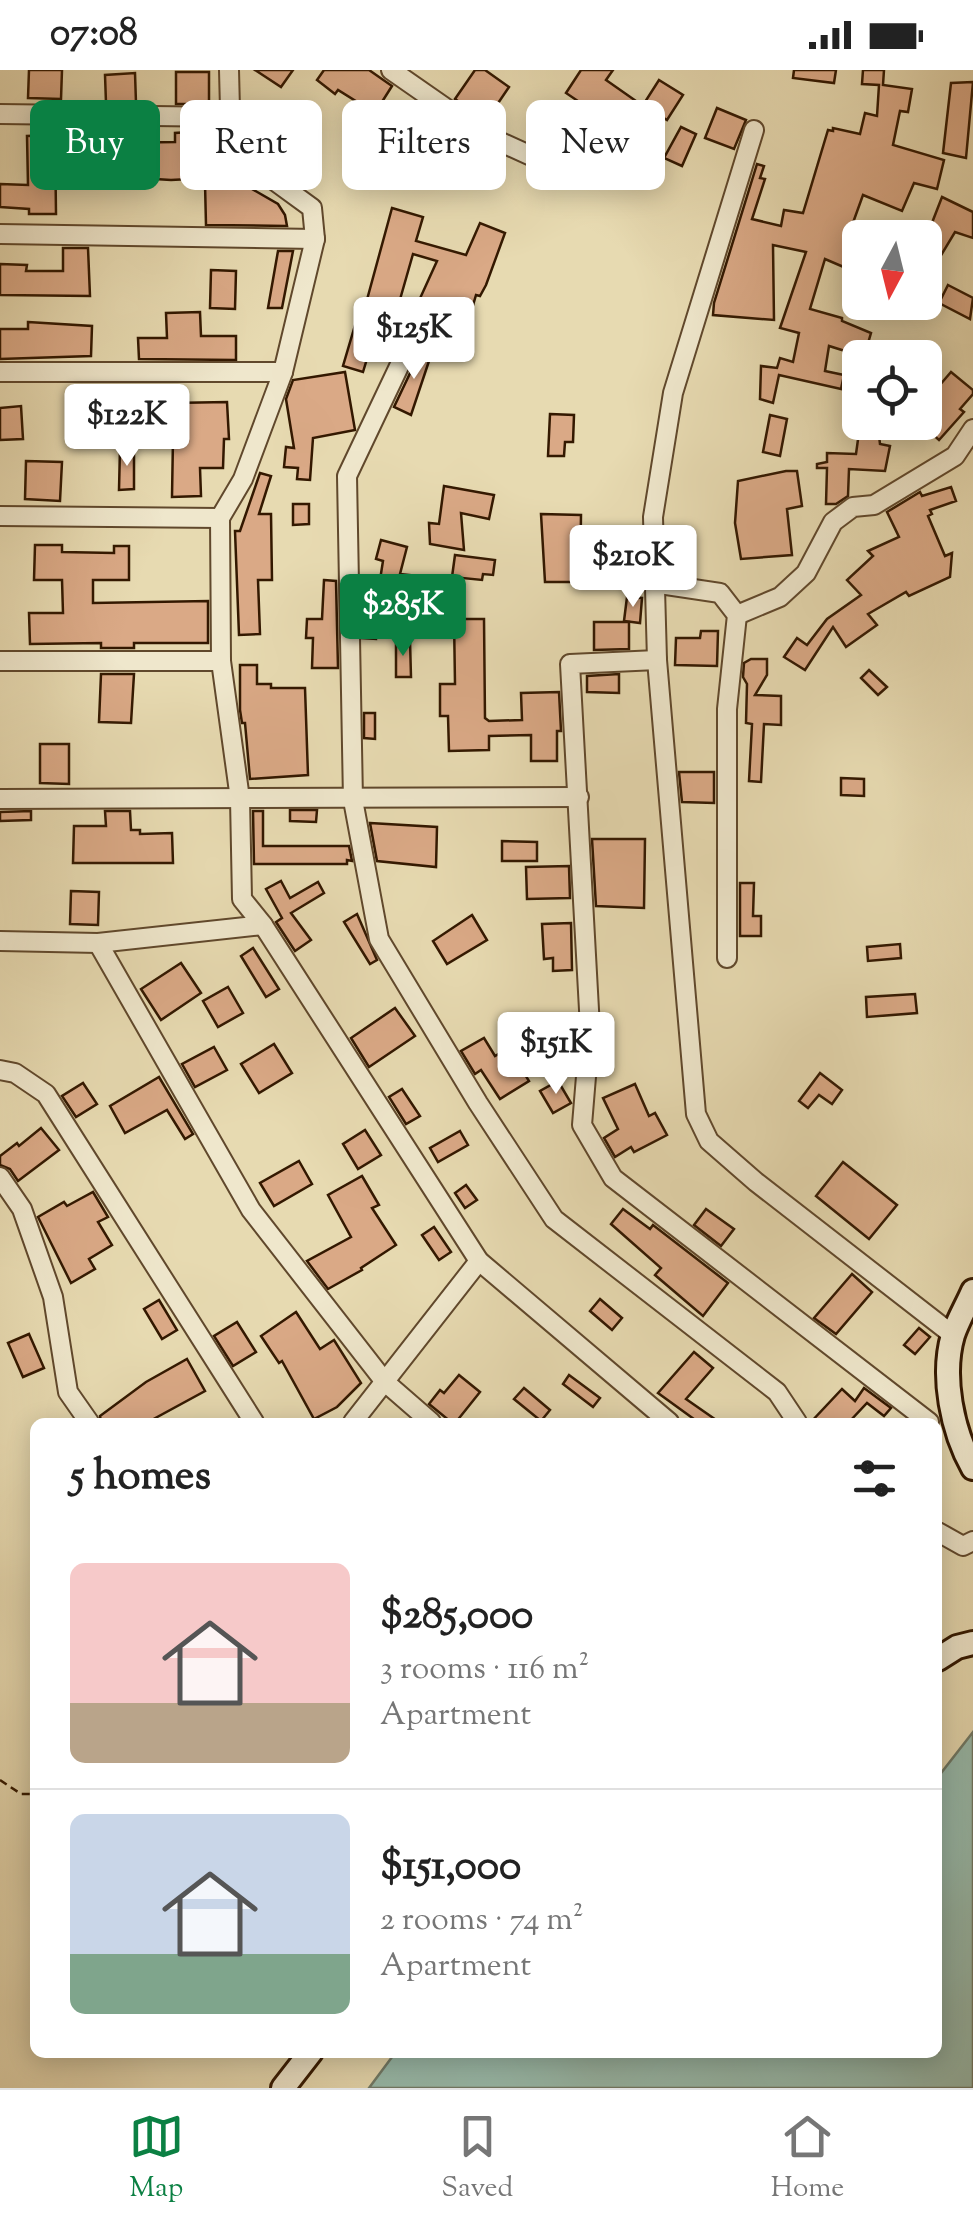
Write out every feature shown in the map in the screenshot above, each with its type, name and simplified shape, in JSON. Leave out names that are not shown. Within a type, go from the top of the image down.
[{"type":"main road","points":[[967,1458],[946,1371],[954,1335],[973,1291]]},
{"type":"main road","points":[[942,1656],[973,1643]]},
{"type":"main road","points":[[283,2088],[306,2058]]},
{"type":"street","points":[[229,70],[230,100]]},
{"type":"street","points":[[392,70],[483,134],[526,154]]},
{"type":"street","points":[[0,114],[180,116]]},
{"type":"street","points":[[754,130],[673,393],[653,517],[657,660],[696,1114],[708,1141],[954,1335]]},
{"type":"street","points":[[287,190],[312,208],[315,239],[282,372],[243,479],[220,518],[220,661],[240,798],[242,900],[479,1261],[664,1418]]},
{"type":"street","points":[[0,234],[315,239]]},
{"type":"street","points":[[413,337],[347,476],[353,800],[379,938],[478,1103],[554,1219],[776,1392],[794,1418]]},
{"type":"street","points":[[0,372],[282,372]]},
{"type":"street","points":[[737,615],[780,596],[806,573],[833,522],[852,507],[874,505],[955,456],[973,429]]},
{"type":"street","points":[[0,516],[220,518]]},
{"type":"street","points":[[653,583],[720,593],[737,615],[727,710],[727,958]]},
{"type":"street","points":[[657,660],[570,664],[590,1028],[582,1125],[613,1178],[924,1418]]},
{"type":"street","points":[[0,661],[220,661]]},
{"type":"street","points":[[0,798],[579,797]]},
{"type":"street","points":[[0,942],[98,943],[262,926]]},
{"type":"street","points":[[98,943],[251,1210],[384,1382],[427,1418]]},
{"type":"street","points":[[0,1070],[15,1073],[46,1094],[251,1418]]},
{"type":"street","points":[[0,1177],[22,1209],[54,1297],[68,1392],[86,1418]]},
{"type":"street","points":[[356,1418],[479,1261]]},
{"type":"street","points":[[942,1433],[967,1458]]},
{"type":"street","points":[[942,1534],[963,1546],[973,1541]]},
{"type":"path","points":[[0,1780],[21,1794],[30,1794]]},
{"type":"shaded area","points":[[973,1732],[973,2088],[369,2088],[391,2058],[942,2058],[942,1772]]},
{"type":"building","points":[[29,70],[62,70],[61,99],[28,98]]},
{"type":"building","points":[[255,70],[293,70],[281,87]]},
{"type":"building","points":[[324,70],[369,70],[392,86],[383,100],[354,100],[338,90],[335,94],[317,80]]},
{"type":"building","points":[[475,70],[485,70],[509,87],[500,100],[455,99]]},
{"type":"building","points":[[581,70],[613,70],[606,80],[635,100],[576,100],[566,93]]},
{"type":"building","points":[[794,70],[836,70],[834,83],[793,78]]},
{"type":"building","points":[[863,70],[884,70],[883,85],[912,89],[908,112],[900,111],[893,145],[944,160],[937,189],[914,183],[902,211],[863,195],[854,220],[842,220],[842,266],[825,259],[810,309],[842,318],[871,333],[869,340],[842,340],[842,350],[829,346],[825,371],[842,375],[841,389],[779,375],[773,403],[760,399],[761,366],[777,368],[780,358],[793,362],[799,333],[780,328],[806,252],[773,245],[774,320],[713,315],[714,303],[757,164],[764,166],[760,178],[765,179],[752,219],[781,226],[784,210],[803,213],[828,130],[860,134],[865,113],[877,116],[879,85],[862,84]]},
{"type":"building","points":[[176,72],[209,72],[209,100],[180,100],[176,104]]},
{"type":"building","points":[[135,73],[136,100],[106,100],[105,75]]},
{"type":"building","points":[[659,80],[683,95],[667,120],[665,100],[646,100]]},
{"type":"building","points":[[973,82],[966,158],[943,153],[951,83]]},
{"type":"building","points":[[717,108],[746,120],[734,149],[705,138]]},
{"type":"building","points":[[681,127],[696,134],[682,166],[665,156]]},
{"type":"building","points":[[175,133],[180,133],[180,180],[160,179],[160,142],[175,142]]},
{"type":"building","points":[[30,136],[30,190],[56,190],[56,214],[29,214],[29,209],[0,207],[0,184],[28,185]]},
{"type":"building","points":[[205,190],[254,190],[278,204],[287,226],[206,225]]},
{"type":"building","points":[[942,197],[973,212],[973,238],[955,232],[942,254],[942,220],[933,220]]},
{"type":"building","points":[[392,208],[423,217],[416,241],[466,255],[480,223],[505,233],[486,285],[480,296],[476,295],[467,326],[417,305],[437,261],[413,254],[397,310],[383,306],[363,372],[343,366],[361,305],[365,307]]},
{"type":"building","points":[[63,248],[88,248],[90,296],[0,295],[0,264],[27,265],[26,271],[63,271]]},
{"type":"building","points":[[278,251],[293,251],[282,308],[268,308]]},
{"type":"building","points":[[211,270],[236,271],[235,309],[210,308]]},
{"type":"building","points":[[948,285],[973,298],[970,319],[942,305]]},
{"type":"building","points":[[200,312],[201,336],[236,336],[236,360],[139,359],[138,338],[167,338],[166,313]]},
{"type":"building","points":[[28,322],[92,326],[91,356],[0,359],[0,329],[28,329]]},
{"type":"building","points":[[423,346],[433,349],[411,415],[394,407]]},
{"type":"building","points":[[345,372],[355,430],[313,438],[310,480],[297,479],[298,468],[284,467],[286,447],[294,448],[286,399],[293,380]]},
{"type":"building","points":[[951,372],[973,394],[960,409],[964,412],[942,437],[942,382]]},
{"type":"building","points":[[227,402],[229,439],[224,439],[223,468],[200,468],[201,496],[172,497],[173,438],[136,438],[136,407]]},
{"type":"building","points":[[21,406],[23,439],[0,440],[0,408]]},
{"type":"building","points":[[550,414],[574,415],[573,442],[565,442],[564,456],[548,456]]},
{"type":"building","points":[[770,415],[787,419],[780,456],[763,452]]},
{"type":"building","points":[[858,440],[880,440],[880,444],[890,446],[885,471],[849,469],[848,496],[836,504],[826,504],[827,468],[817,468],[817,464],[827,462],[827,453],[856,454]]},
{"type":"building","points":[[120,448],[134,449],[134,489],[119,490]]},
{"type":"building","points":[[26,461],[62,462],[60,501],[25,499]]},
{"type":"building","points":[[797,471],[802,506],[787,509],[792,555],[741,559],[735,523],[738,481]]},
{"type":"building","points":[[260,473],[271,476],[259,514],[271,514],[272,580],[258,580],[260,634],[239,635],[235,531],[240,531]]},
{"type":"building","points":[[444,486],[494,495],[489,519],[461,513],[464,550],[430,544],[429,523],[439,524]]},
{"type":"building","points":[[951,487],[956,501],[930,510],[932,514],[928,516],[945,556],[952,553],[950,577],[909,596],[906,592],[868,614],[877,625],[846,647],[833,627],[805,670],[784,657],[797,638],[807,645],[827,619],[861,595],[847,580],[873,556],[868,551],[899,537],[887,512],[920,492],[922,496]]},
{"type":"building","points":[[293,504],[309,504],[309,524],[293,525]]},
{"type":"building","points":[[541,514],[581,515],[580,582],[545,582]]},
{"type":"building","points":[[381,540],[407,547],[400,574],[410,575],[406,603],[377,599],[383,561],[376,559]]},
{"type":"building","points":[[35,545],[62,545],[62,552],[114,553],[114,546],[129,546],[129,580],[93,580],[93,603],[208,601],[208,643],[134,643],[134,648],[101,648],[101,643],[30,644],[29,613],[63,613],[62,580],[34,580]]},
{"type":"building","points":[[455,555],[495,560],[493,575],[483,574],[482,580],[452,577]]},
{"type":"building","points":[[324,580],[336,581],[338,668],[312,668],[313,638],[306,638],[307,619],[322,619]]},
{"type":"building","points":[[627,597],[642,598],[640,623],[624,621]]},
{"type":"building","points":[[362,599],[377,599],[376,639],[362,638]]},
{"type":"building","points":[[454,619],[484,619],[485,718],[489,721],[522,720],[521,693],[559,692],[561,731],[557,731],[557,761],[531,761],[531,735],[489,736],[489,750],[449,751],[448,716],[440,716],[440,684],[455,684]]},
{"type":"building","points":[[594,622],[629,622],[629,649],[594,650]]},
{"type":"building","points":[[701,631],[718,631],[717,666],[675,665],[676,638],[700,638]]},
{"type":"building","points":[[396,641],[410,641],[411,677],[396,677]]},
{"type":"building","points":[[767,659],[767,675],[755,695],[781,696],[781,725],[764,724],[761,782],[749,781],[752,724],[746,723],[747,684],[743,677],[744,663]]},
{"type":"building","points":[[240,665],[257,665],[257,684],[305,688],[308,775],[250,779],[245,723],[240,710]]},
{"type":"building","points":[[869,670],[887,687],[878,695],[861,678]]},
{"type":"building","points":[[101,674],[134,674],[131,723],[99,722]]},
{"type":"building","points":[[619,674],[619,693],[587,692],[587,676]]},
{"type":"building","points":[[364,713],[375,713],[375,739],[364,738]]},
{"type":"building","points":[[40,744],[69,744],[69,784],[40,783]]},
{"type":"building","points":[[679,772],[714,772],[714,803],[682,802]]},
{"type":"building","points":[[841,778],[864,779],[864,796],[841,795]]},
{"type":"building","points":[[290,810],[317,810],[316,822],[290,821]]},
{"type":"building","points":[[31,811],[31,820],[0,821],[0,812]]},
{"type":"building","points":[[105,811],[130,811],[131,830],[140,830],[140,834],[172,833],[173,863],[73,863],[74,826],[106,826]]},
{"type":"building","points":[[253,811],[263,811],[263,846],[349,846],[352,861],[254,864]]},
{"type":"building","points":[[370,823],[437,827],[436,867],[377,861]]},
{"type":"building","points":[[592,839],[645,839],[644,908],[596,906]]},
{"type":"building","points":[[502,841],[537,842],[537,861],[502,861]]},
{"type":"building","points":[[569,866],[570,898],[527,899],[526,867]]},
{"type":"building","points":[[281,881],[290,898],[318,882],[324,893],[291,913],[311,940],[295,951],[276,922],[282,918],[266,889]]},
{"type":"building","points":[[740,883],[754,883],[753,916],[761,916],[761,936],[740,936]]},
{"type":"building","points":[[71,891],[99,892],[98,925],[70,924]]},
{"type":"building","points":[[357,914],[377,960],[370,964],[344,922]]},
{"type":"building","points":[[472,915],[487,940],[447,964],[433,941]]},
{"type":"building","points":[[571,923],[572,970],[553,971],[553,958],[544,959],[542,924]]},
{"type":"building","points":[[900,944],[901,958],[868,961],[867,947]]},
{"type":"building","points":[[253,948],[279,989],[266,997],[241,956]]},
{"type":"building","points":[[181,963],[201,993],[161,1020],[141,989]]},
{"type":"building","points":[[228,987],[243,1013],[218,1027],[203,1001]]},
{"type":"building","points":[[915,994],[917,1013],[867,1017],[866,997]]},
{"type":"building","points":[[395,1008],[415,1036],[369,1067],[351,1038]]},
{"type":"building","points":[[556,1020],[571,1045],[524,1073],[529,1081],[500,1099],[481,1070],[475,1074],[461,1051],[484,1038],[495,1056]]},
{"type":"building","points":[[274,1044],[292,1073],[259,1093],[241,1064]]},
{"type":"building","points":[[214,1047],[227,1070],[195,1087],[182,1064]]},
{"type":"building","points":[[820,1073],[842,1090],[832,1104],[819,1095],[808,1108],[799,1101]]},
{"type":"building","points":[[159,1077],[193,1134],[185,1139],[167,1110],[125,1133],[110,1106]]},
{"type":"building","points":[[558,1081],[571,1103],[553,1113],[540,1091]]},
{"type":"building","points":[[83,1083],[97,1104],[76,1117],[62,1096]]},
{"type":"building","points":[[635,1084],[649,1116],[655,1113],[667,1135],[615,1157],[604,1138],[618,1129],[603,1098]]},
{"type":"building","points":[[402,1089],[420,1116],[406,1124],[389,1097]]},
{"type":"building","points":[[41,1128],[59,1150],[18,1181],[10,1169],[0,1165],[0,1156]]},
{"type":"building","points":[[365,1130],[381,1155],[358,1169],[343,1144]]},
{"type":"building","points":[[460,1131],[468,1145],[438,1162],[430,1148]]},
{"type":"building","points":[[299,1161],[312,1184],[274,1206],[260,1183]]},
{"type":"building","points":[[843,1162],[897,1205],[869,1239],[816,1196]]},
{"type":"building","points":[[362,1176],[379,1205],[372,1208],[396,1245],[328,1289],[307,1261],[351,1237],[328,1195]]},
{"type":"building","points":[[466,1185],[477,1200],[465,1208],[455,1193]]},
{"type":"building","points":[[93,1192],[108,1217],[98,1222],[112,1245],[89,1259],[95,1269],[71,1283],[38,1217]]},
{"type":"building","points":[[623,1209],[650,1229],[653,1225],[728,1283],[703,1316],[655,1275],[661,1268],[611,1224]]},
{"type":"building","points":[[706,1209],[734,1229],[721,1246],[694,1225]]},
{"type":"building","points":[[434,1227],[451,1252],[439,1260],[422,1235]]},
{"type":"building","points":[[852,1274],[872,1292],[836,1334],[814,1318]]},
{"type":"building","points":[[600,1299],[622,1318],[612,1330],[590,1311]]},
{"type":"building","points":[[159,1300],[177,1330],[162,1339],[144,1309]]},
{"type":"building","points":[[296,1312],[320,1349],[334,1340],[361,1383],[337,1407],[313,1418],[282,1361],[279,1363],[261,1336]]},
{"type":"building","points":[[237,1322],[256,1352],[233,1366],[214,1336]]},
{"type":"building","points":[[919,1328],[930,1337],[915,1354],[904,1345]]},
{"type":"building","points":[[29,1334],[44,1368],[23,1377],[8,1343]]},
{"type":"building","points":[[694,1352],[713,1368],[686,1399],[713,1418],[692,1418],[658,1393]]},
{"type":"building","points":[[187,1359],[205,1391],[155,1418],[100,1418],[146,1382]]},
{"type":"building","points":[[459,1375],[480,1392],[459,1418],[446,1418],[429,1404],[440,1390],[444,1393]]},
{"type":"building","points":[[569,1375],[600,1398],[593,1407],[563,1384]]},
{"type":"building","points":[[524,1388],[550,1410],[543,1418],[537,1418],[514,1399]]},
{"type":"building","points":[[864,1388],[891,1408],[884,1416],[867,1403],[853,1418],[815,1418],[842,1389],[855,1401]]}]
